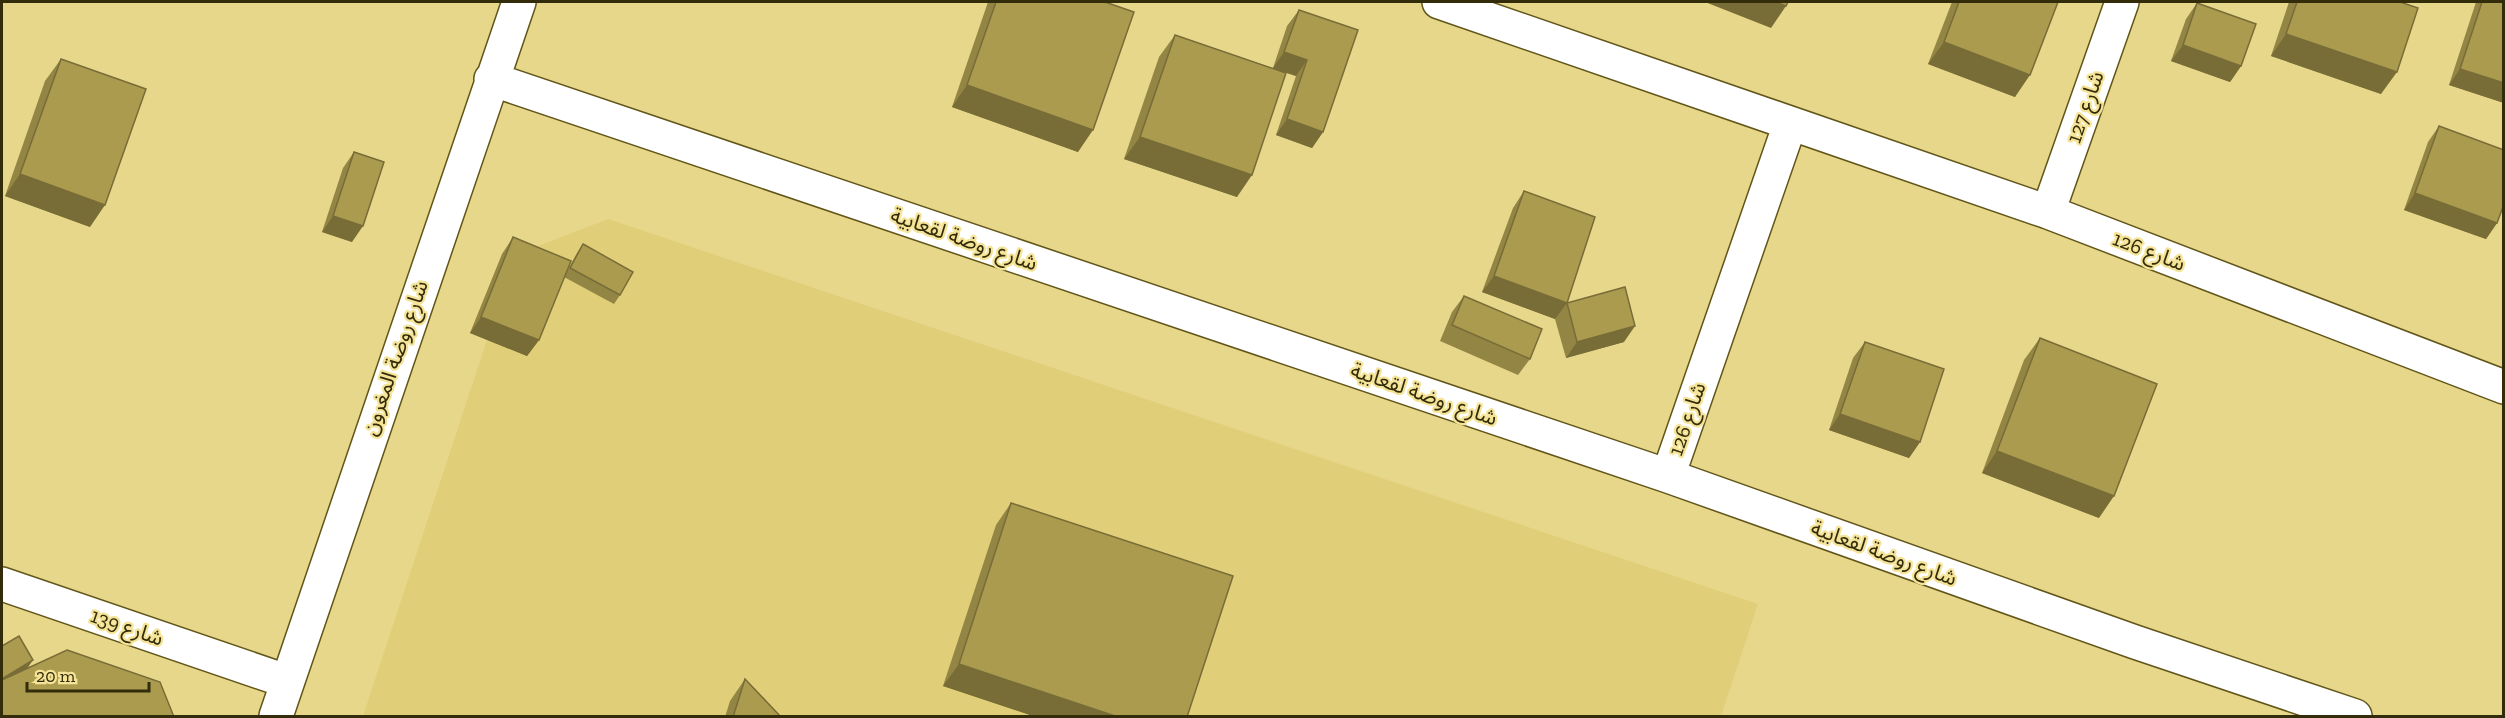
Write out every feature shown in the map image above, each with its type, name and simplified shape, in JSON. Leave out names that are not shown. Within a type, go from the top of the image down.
[{"type":"street","name":"شارع روضة المغرون","points":[[276,717],[286,681],[519,2]]},
{"type":"street","name":"شارع 126","points":[[1439,2],[1515,14],[1790,124],[2048,212],[2504,387]]},
{"type":"street","name":"شارع 127","points":[[2048,212],[2122,2]]},
{"type":"street","name":"شارع روضة لقعابية","points":[[491,79],[1668,476],[2135,642],[2355,717]]},
{"type":"street","name":"شارع 126","points":[[1668,476],[1790,124]]},
{"type":"street","name":"شارع 139","points":[[2,584],[286,681]]},
{"type":"shaded area","points":[[608,219],[1758,604],[1721,716],[363,716],[515,255]]},
{"type":"building","points":[[996,2],[1105,2],[1134,12],[1093,130],[967,85]]},
{"type":"building","points":[[1776,2],[1788,2],[1786,6]]},
{"type":"building","points":[[1959,2],[2058,2],[2030,75],[1944,42]]},
{"type":"building","points":[[2297,2],[2400,2],[2418,8],[2397,72],[2286,34]]},
{"type":"building","points":[[2482,2],[2504,2],[2504,83],[2460,69]]},
{"type":"building","points":[[2197,3],[2256,24],[2241,66],[2183,45]]},
{"type":"building","points":[[1299,10],[1358,30],[1323,132],[1287,119],[1307,60],[1284,52]]},
{"type":"building","points":[[1175,35],[1286,73],[1252,175],[1140,137]]},
{"type":"building","points":[[61,59],[146,89],[105,205],[20,174]]},
{"type":"building","points":[[2439,126],[2504,150],[2504,204],[2497,223],[2415,193]]},
{"type":"building","points":[[354,152],[384,162],[363,226],[333,216]]},
{"type":"building","points":[[1524,191],[1595,217],[1567,303],[1494,276]]},
{"type":"building","points":[[513,237],[571,261],[539,340],[481,317]]},
{"type":"building","points":[[583,244],[633,272],[620,295],[570,268]]},
{"type":"building","points":[[1625,287],[1635,326],[1577,342],[1567,303]]},
{"type":"building","points":[[1464,296],[1542,329],[1530,359],[1452,325]]},
{"type":"building","points":[[2040,338],[2157,384],[2114,496],[1997,451]]},
{"type":"building","points":[[1865,342],[1944,369],[1920,442],[1840,414]]},
{"type":"building","points":[[1011,503],[1233,576],[1187,717],[1118,717],[959,664]]},
{"type":"building","points":[[19,636],[33,660],[2,679],[2,646]]},
{"type":"building","points":[[67,650],[160,682],[174,717],[2,717],[2,680]]},
{"type":"building","points":[[745,679],[781,717],[733,717]]}]
